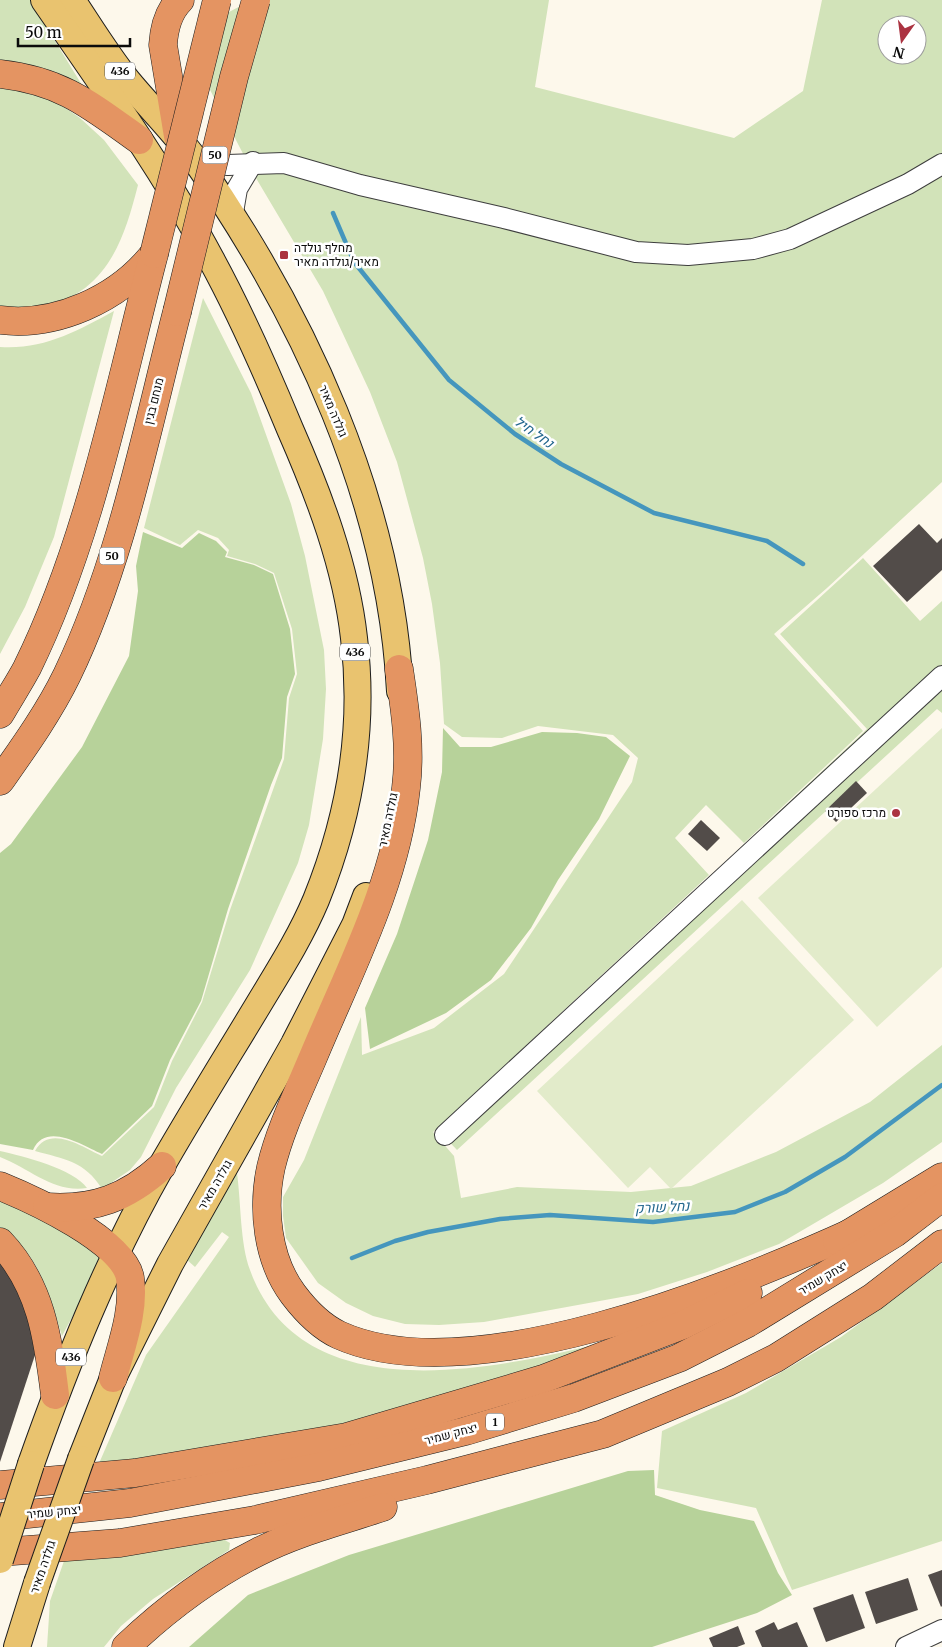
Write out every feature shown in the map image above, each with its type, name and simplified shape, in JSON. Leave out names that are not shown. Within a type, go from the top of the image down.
[{"type":"highway","points":[[178,136],[162,45],[164,31],[169,18],[180,0]]},
{"type":"highway","points":[[0,714],[26,668],[54,603],[80,530],[154,254],[217,0]]},
{"type":"highway","name":"מנחם בגין","points":[[0,780],[28,742],[67,676],[98,600],[124,519],[234,77],[256,0]]},
{"type":"highway","points":[[0,74],[25,77],[59,87],[96,109],[139,140]]},
{"type":"highway","points":[[0,320],[16,322],[42,320],[75,311],[118,288],[134,275],[154,254]]},
{"type":"highway","points":[[399,669],[407,721],[408,754],[407,788],[397,838],[382,889],[362,942],[302,1085],[271,1166],[267,1198],[269,1233],[275,1260],[286,1285],[298,1301],[315,1319],[339,1335],[371,1345],[399,1350],[432,1352],[512,1345],[547,1340],[657,1309],[728,1284],[853,1232]]},
{"type":"highway","points":[[46,1207],[74,1207],[113,1200],[135,1188],[162,1166]]},
{"type":"highway","points":[[0,1485],[135,1473],[347,1437],[543,1379],[683,1325],[745,1295],[942,1177]]},
{"type":"highway","points":[[0,1186],[46,1207],[116,1252],[126,1266],[131,1290],[129,1314],[113,1378]]},
{"type":"highway","name":"יצחק שמיר","points":[[0,1517],[130,1504],[319,1467],[466,1431],[574,1398],[679,1358],[748,1323],[895,1233],[942,1197]]},
{"type":"highway","points":[[0,1242],[13,1256],[28,1280],[35,1297],[47,1337],[55,1395]]},
{"type":"highway","points":[[126,1647],[158,1617],[232,1565],[259,1551],[291,1538],[603,1434],[728,1382],[776,1358],[873,1298],[942,1244]]},
{"type":"highway","points":[[0,1552],[120,1543],[255,1520],[427,1480],[603,1434]]},
{"type":"main road","name":"436","points":[[0,1560],[55,1395],[116,1252],[162,1166],[284,963],[315,903],[337,841],[352,782],[358,717],[354,636],[334,547],[310,474],[271,383],[210,257],[139,140],[44,0]]},
{"type":"main road","name":"גולדה מאיר","points":[[17,1647],[37,1583],[81,1459],[113,1378],[170,1264],[290,1052],[355,925],[376,873],[395,788],[400,740],[399,669],[386,580],[375,529],[358,472],[335,416],[301,342],[267,275],[232,218],[178,136],[129,82],[72,0]]},
{"type":"street","points":[[196,162],[228,165],[252,162],[284,163],[360,185],[504,218],[636,252],[688,255],[754,249],[790,238],[908,184],[942,164]]},
{"type":"street","points":[[232,218],[237,189],[252,162]]},
{"type":"street","points":[[445,1135],[942,676]]},
{"type":"street","points":[[906,1647],[942,1630]]},
{"type":"green space","points":[[0,0],[30,0],[85,90],[44,70],[24,64],[0,61]]},
{"type":"green space","points":[[252,0],[549,0],[535,87],[734,138],[803,91],[822,0],[942,0],[942,482],[774,634],[863,731],[744,843],[706,805],[675,838],[709,875],[433,1132],[454,1156],[461,1198],[517,1187],[631,1192],[691,1186],[776,1152],[870,1102],[942,1045],[942,1142],[883,1183],[779,1244],[707,1272],[638,1294],[484,1322],[439,1325],[405,1324],[373,1316],[346,1303],[318,1283],[286,1238],[283,1197],[304,1160],[361,1017],[362,1055],[434,1028],[504,974],[632,782],[638,758],[613,735],[538,726],[502,738],[462,737],[444,724],[440,663],[432,604],[423,558],[397,462],[370,392],[323,291],[253,173],[208,86],[213,26],[229,12]]},
{"type":"green space","points":[[0,86],[54,100],[80,118],[104,140],[138,185],[126,227],[118,246],[96,278],[81,291],[62,301],[34,310],[0,310]]},
{"type":"green space","points":[[203,298],[251,393],[291,504],[305,556],[324,650],[326,689],[323,739],[309,825],[298,863],[250,970],[176,1088],[141,1157],[130,1170],[102,1189],[88,1172],[73,1162],[35,1151],[41,1143],[49,1139],[58,1138],[76,1143],[102,1156],[154,1107],[172,1061],[202,1002],[230,910],[284,759],[289,698],[297,674],[292,629],[274,573],[255,564],[227,556],[229,550],[218,538],[198,530],[180,545],[144,528]]},
{"type":"green space","points":[[114,311],[54,537],[25,607],[0,654],[0,347],[31,345],[59,338]]},
{"type":"green space","points":[[143,532],[182,548],[199,533],[216,541],[227,552],[225,557],[254,565],[273,574],[290,629],[295,674],[287,697],[282,758],[228,909],[201,1001],[170,1060],[152,1106],[102,1154],[56,1136],[47,1137],[39,1142],[33,1150],[0,1144],[0,853],[11,844],[82,747],[129,656],[138,591],[136,566]]},
{"type":"green space","points":[[863,558],[920,621],[942,601],[942,713],[937,709],[457,1150],[439,1131],[867,729],[780,634]]},
{"type":"green space","points":[[443,728],[460,747],[491,747],[542,732],[577,733],[606,737],[630,756],[599,819],[558,880],[531,928],[491,980],[446,1013],[370,1049],[365,1008],[397,934],[428,840],[442,772]]},
{"type":"green space","name":"מרכז ספורט","points":[[942,728],[942,967],[877,1027],[758,898]]},
{"type":"green space","points":[[742,900],[854,1020],[671,1189],[650,1167],[628,1188],[537,1091]]},
{"type":"green space","points":[[0,1151],[60,1169],[80,1181],[87,1188],[75,1189],[53,1184],[0,1157]]},
{"type":"green space","points":[[237,1173],[244,1248],[250,1270],[276,1316],[312,1346],[357,1363],[407,1370],[460,1369],[513,1362],[610,1341],[613,1345],[349,1427],[97,1468],[146,1355],[229,1237],[222,1232],[195,1267],[186,1259]]},
{"type":"green space","points":[[0,1195],[105,1256],[62,1336],[47,1290],[33,1261],[13,1238],[0,1229]]},
{"type":"green space","points":[[942,1263],[942,1541],[792,1590],[756,1508],[657,1488],[662,1431],[746,1393],[841,1337]]},
{"type":"green space","points":[[654,1470],[655,1495],[700,1510],[754,1521],[778,1573],[792,1595],[757,1613],[652,1647],[189,1647],[248,1595],[349,1555],[628,1471]]},
{"type":"green space","points":[[223,1539],[230,1543],[229,1550],[153,1599],[121,1626],[104,1647],[47,1647],[50,1601],[64,1561]]},
{"type":"building","points":[[919,524],[937,543],[942,538],[942,570],[907,602],[873,566]]},
{"type":"building","points":[[856,781],[867,793],[836,822],[825,811]]},
{"type":"building","points":[[701,820],[720,838],[707,851],[688,834]]},
{"type":"building","points":[[0,1257],[11,1269],[33,1333],[35,1355],[0,1462]]},
{"type":"building","points":[[942,1570],[942,1606],[941,1607],[928,1575]]},
{"type":"building","points":[[908,1578],[918,1610],[876,1624],[865,1592]]},
{"type":"building","points":[[853,1594],[865,1628],[826,1642],[813,1608]]},
{"type":"building","points":[[774,1622],[778,1630],[797,1622],[808,1647],[762,1647],[755,1631]]},
{"type":"building","points":[[738,1626],[745,1644],[737,1647],[713,1647],[709,1638]]},
{"type":"waterway","name":"נחל חיל","points":[[333,213],[354,262],[449,380],[515,434],[561,464],[654,513],[767,541],[803,564]]},
{"type":"waterway","name":"נחל שורק","points":[[352,1258],[395,1241],[428,1232],[500,1219],[550,1215],[653,1222],[735,1212],[785,1192],[845,1157],[942,1085]]},
{"type":"place","name":"מחלף גולדה מאיר/גולדה מאיר","points":[[284,255]]},
{"type":"place","name":"מרכז ספורט","points":[[896,813]]}]
